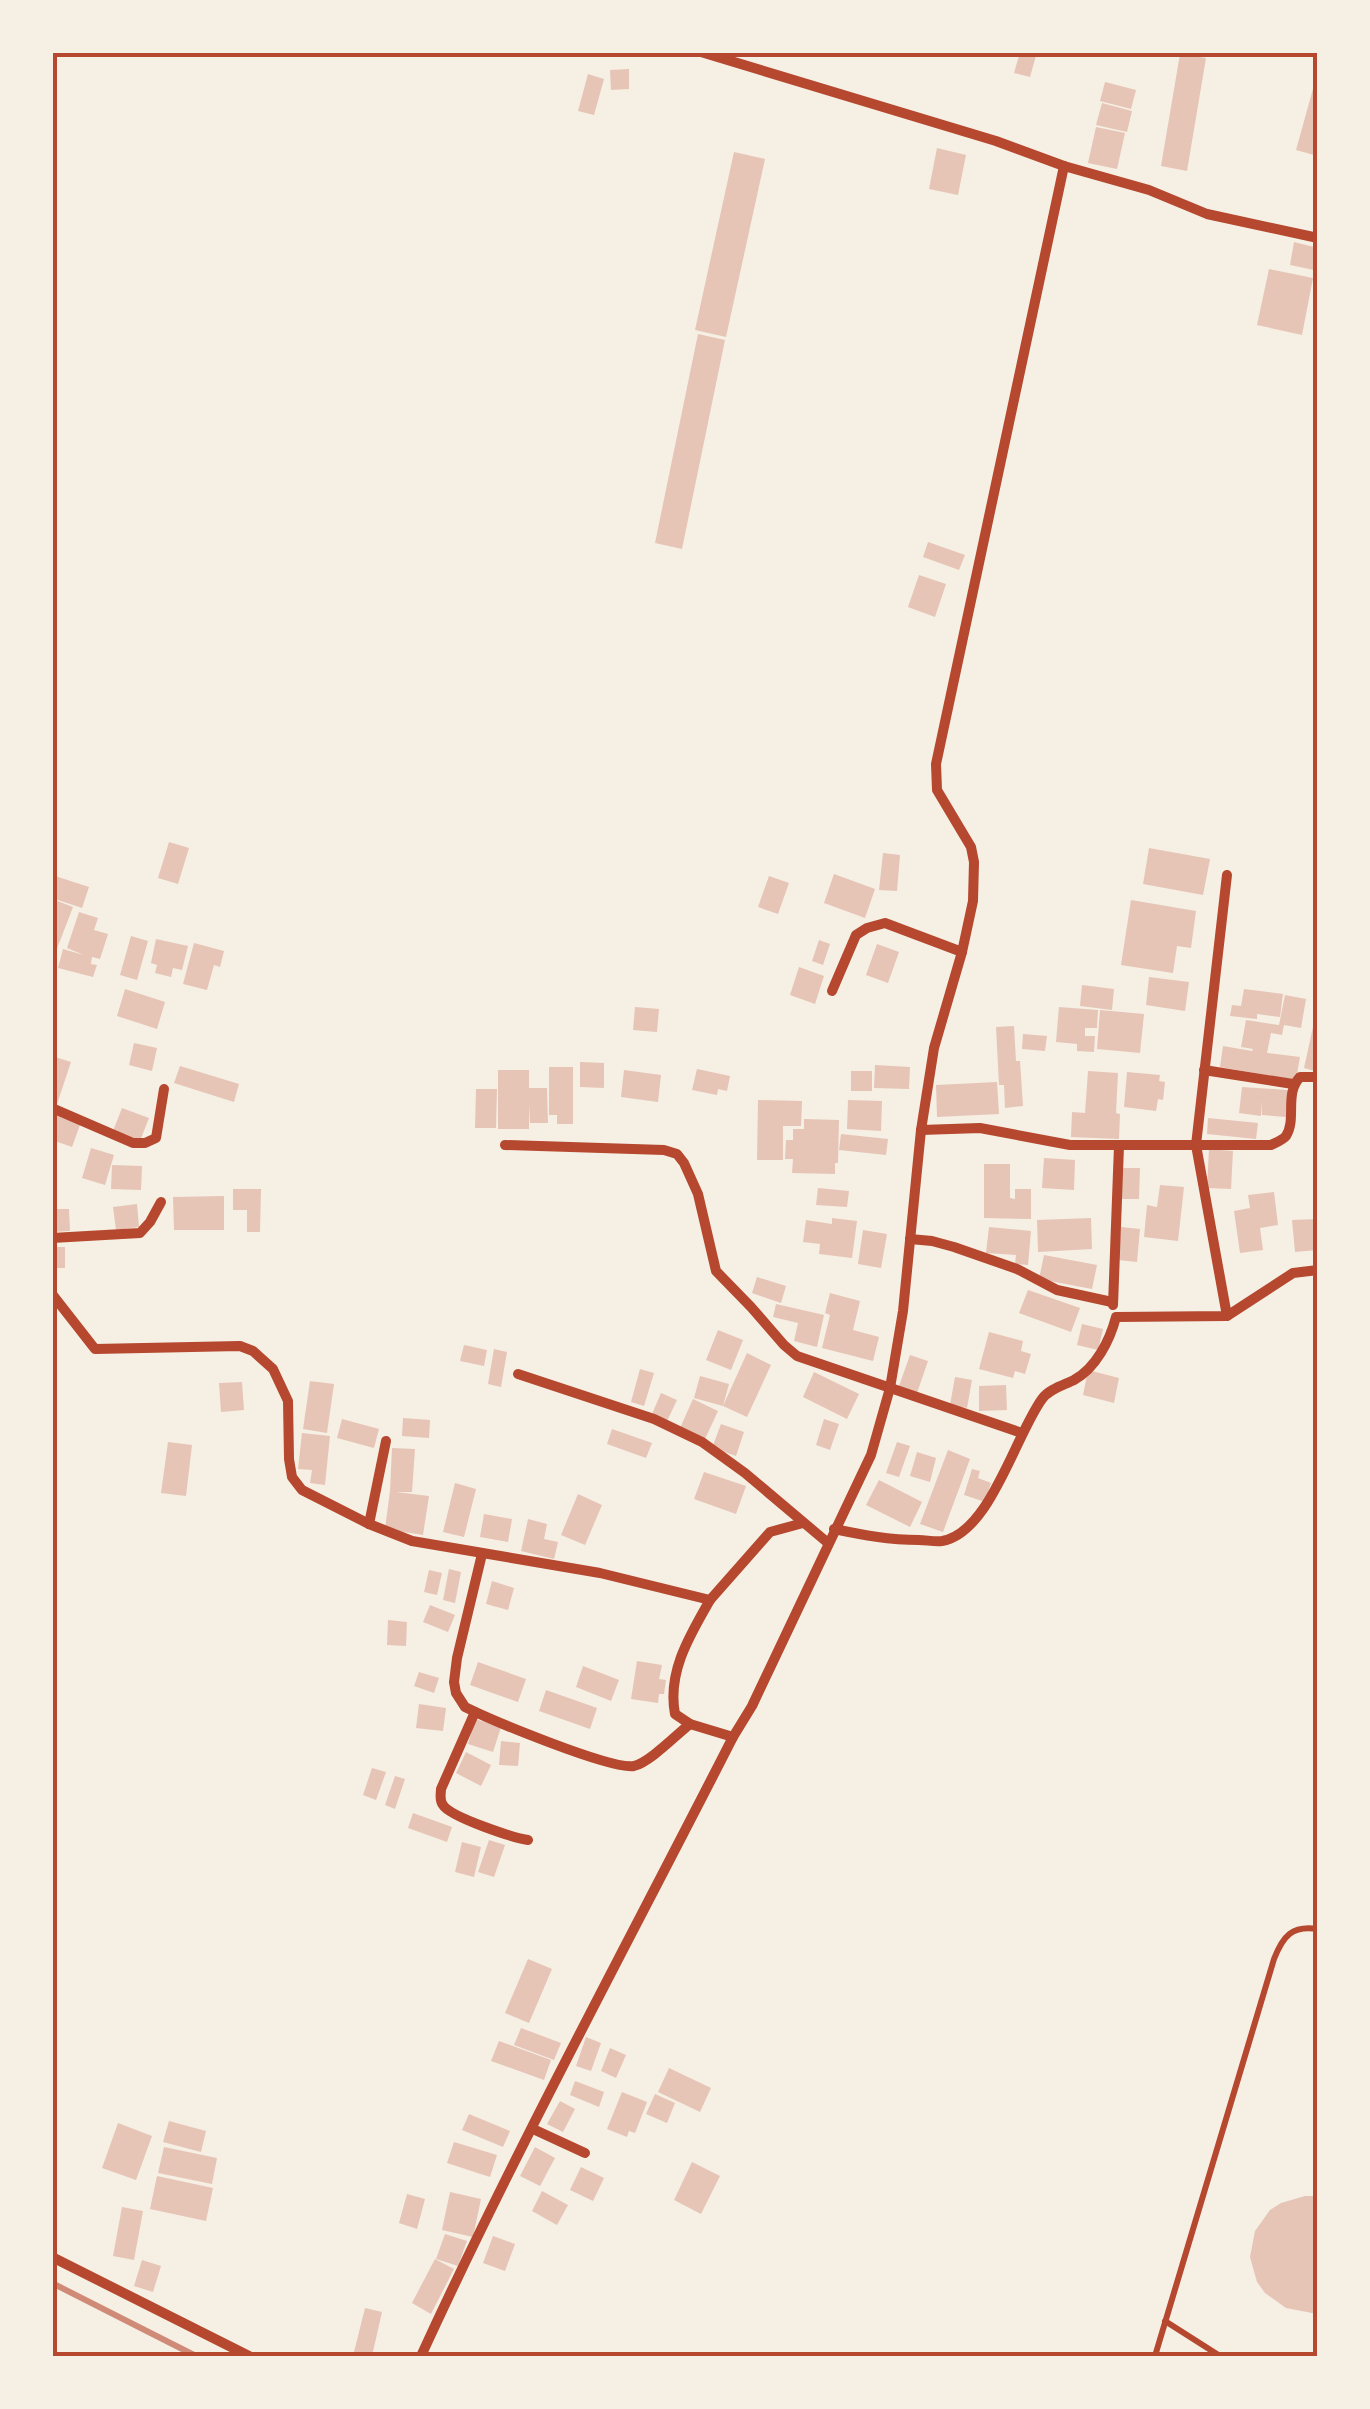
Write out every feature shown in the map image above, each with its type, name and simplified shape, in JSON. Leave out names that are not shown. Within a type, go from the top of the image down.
[{"type":"street","points":[[702,52],[1149,190],[1207,214],[1318,238]]},
{"type":"street","points":[[421,2356],[732,1737],[752,1706],[870,1455],[890,1388],[904,1312],[920,1130],[934,1048],[973,901],[971,846],[937,790],[936,764],[1064,166]]},
{"type":"street","points":[[1226,875],[1196,1145],[1227,1316]]},
{"type":"street","points":[[832,992],[856,935],[876,924],[962,952]]},
{"type":"street","points":[[1204,1070],[1293,1084]]},
{"type":"street","points":[[920,1130],[980,1128],[1070,1144],[1271,1145],[1282,1140],[1288,1128],[1293,1084],[1300,1077],[1318,1077]]},
{"type":"street","points":[[52,1108],[133,1143],[145,1143],[156,1138],[164,1089]]},
{"type":"street","points":[[504,1145],[664,1150],[677,1154],[698,1194],[716,1270],[797,1356],[1022,1433]]},
{"type":"street","points":[[834,1529],[886,1540],[944,1541],[966,1530],[987,1506],[1044,1394],[1080,1377],[1097,1360],[1116,1316],[1112,1302],[1119,1146]]},
{"type":"street","points":[[52,1238],[140,1233],[161,1202]]},
{"type":"street","points":[[910,1240],[954,1247],[1017,1269],[1057,1290],[1112,1302]]},
{"type":"street","points":[[1116,1316],[1227,1316],[1293,1274],[1318,1270]]},
{"type":"street","points":[[52,1294],[95,1349],[240,1346],[253,1351],[274,1368],[288,1401],[292,1476],[302,1490],[369,1524],[412,1541],[600,1572],[710,1600]]},
{"type":"street","points":[[518,1374],[654,1419],[702,1442],[828,1543]]},
{"type":"street","points":[[369,1524],[386,1441]]},
{"type":"street","points":[[732,1737],[690,1724],[675,1714],[672,1685],[687,1641],[710,1600],[770,1532],[803,1524]]},
{"type":"street","points":[[482,1554],[457,1658],[454,1682],[460,1701],[474,1712],[597,1760],[631,1766],[644,1762],[690,1724]]},
{"type":"street","points":[[474,1712],[442,1789],[441,1802],[459,1815],[508,1836],[528,1840]]},
{"type":"street","points":[[532,2130],[585,2153]]},
{"type":"street","points":[[52,2257],[249,2356]]},
{"type":"lane","points":[[1155,2356],[1274,1959],[1285,1937],[1301,1928],[1318,1929]]},
{"type":"lane","points":[[1165,2321],[1220,2356]]},
{"type":"building","points":[[1020,52],[1037,52],[1030,77],[1014,73]]},
{"type":"building","points":[[1180,54],[1206,58],[1187,171],[1161,166]]},
{"type":"building","points":[[629,69],[629,89],[611,90],[610,70]]},
{"type":"building","points":[[588,74],[604,79],[594,115],[578,111]]},
{"type":"building","points":[[1316,78],[1318,141],[1314,155],[1296,150]]},
{"type":"building","points":[[1105,82],[1136,90],[1131,109],[1100,101]]},
{"type":"building","points":[[1102,103],[1132,111],[1127,132],[1096,125]]},
{"type":"building","points":[[1096,127],[1125,133],[1117,169],[1088,163]]},
{"type":"building","points":[[937,148],[966,155],[958,195],[929,189]]},
{"type":"building","points":[[734,152],[765,159],[726,337],[695,330]]},
{"type":"building","points":[[1294,242],[1318,248],[1314,270],[1290,265]]},
{"type":"building","points":[[1269,269],[1313,278],[1302,335],[1257,325]]},
{"type":"building","points":[[698,334],[725,340],[682,549],[655,543]]},
{"type":"building","points":[[928,542],[965,555],[959,570],[923,557]]},
{"type":"building","points":[[919,575],[946,584],[935,617],[908,607]]},
{"type":"building","points":[[169,842],[189,848],[178,884],[158,878]]},
{"type":"building","points":[[1149,848],[1210,859],[1203,895],[1143,884]]},
{"type":"building","points":[[883,853],[900,855],[897,891],[879,890]]},
{"type":"building","points":[[834,874],[875,889],[865,918],[824,903]]},
{"type":"building","points":[[52,875],[89,887],[82,908],[52,898]]},
{"type":"building","points":[[769,876],[789,883],[778,914],[758,907]]},
{"type":"building","points":[[52,899],[73,907],[53,959],[52,959]]},
{"type":"building","points":[[1131,900],[1196,911],[1191,948],[1177,946],[1173,973],[1121,965]]},
{"type":"building","points":[[79,912],[98,918],[94,930],[108,934],[100,959],[92,957],[91,964],[97,965],[93,977],[58,968],[63,949],[84,955],[67,948]]},
{"type":"building","points":[[131,936],[148,941],[137,980],[120,975]]},
{"type":"building","points":[[156,939],[188,946],[182,970],[173,968],[171,977],[155,973],[157,965],[151,963]]},
{"type":"building","points":[[819,940],[830,944],[823,965],[812,961]]},
{"type":"building","points":[[194,943],[224,951],[220,967],[214,965],[207,990],[183,984]]},
{"type":"building","points":[[877,944],[899,952],[888,983],[866,975]]},
{"type":"building","points":[[799,967],[824,976],[815,1004],[790,995]]},
{"type":"building","points":[[1149,977],[1189,982],[1185,1011],[1146,1005]]},
{"type":"building","points":[[1082,985],[1114,989],[1112,1010],[1080,1006]]},
{"type":"building","points":[[125,989],[165,1002],[157,1029],[117,1016]]},
{"type":"building","points":[[1244,989],[1283,994],[1280,1017],[1230,1016],[1232,1005],[1241,1006]]},
{"type":"building","points":[[1285,995],[1306,999],[1301,1028],[1284,1025],[1282,1035],[1271,1033],[1267,1053],[1300,1057],[1296,1080],[1220,1067],[1223,1046],[1252,1051],[1241,1047],[1246,1020],[1279,1025]]},
{"type":"building","points":[[635,1007],[659,1009],[657,1032],[633,1030]]},
{"type":"building","points":[[1059,1007],[1098,1010],[1097,1028],[1085,1028],[1085,1036],[1095,1036],[1094,1052],[1077,1051],[1077,1044],[1056,1042]]},
{"type":"building","points":[[1100,1010],[1144,1014],[1140,1053],[1097,1049]]},
{"type":"building","points":[[1014,1026],[1023,1106],[1005,1108],[1004,1085],[999,1085],[996,1027]]},
{"type":"building","points":[[1313,1027],[1318,1028],[1318,1072],[1304,1068]]},
{"type":"building","points":[[1023,1034],[1047,1036],[1045,1051],[1022,1049]]},
{"type":"building","points":[[134,1043],[157,1048],[152,1071],[129,1065]]},
{"type":"building","points":[[52,1056],[71,1062],[57,1104],[52,1103]]},
{"type":"building","points":[[580,1062],[604,1063],[604,1088],[580,1087]]},
{"type":"building","points":[[875,1065],[910,1067],[909,1089],[874,1088]]},
{"type":"building","points":[[180,1066],[239,1084],[234,1102],[174,1083]]},
{"type":"building","points":[[549,1067],[573,1067],[573,1124],[557,1124],[557,1115],[549,1115]]},
{"type":"building","points":[[697,1069],[730,1076],[727,1091],[718,1089],[717,1095],[692,1090]]},
{"type":"building","points":[[498,1070],[529,1070],[529,1088],[547,1088],[548,1123],[530,1123],[529,1104],[529,1129],[498,1129]]},
{"type":"building","points":[[624,1070],[661,1075],[658,1102],[621,1097]]},
{"type":"building","points":[[851,1071],[872,1071],[872,1091],[851,1091]]},
{"type":"building","points":[[1088,1071],[1118,1073],[1119,1139],[1071,1137],[1072,1112],[1085,1113]]},
{"type":"building","points":[[1127,1072],[1160,1075],[1159,1081],[1165,1082],[1163,1100],[1158,1099],[1156,1111],[1124,1107]]},
{"type":"building","points":[[997,1082],[999,1114],[937,1117],[936,1085]]},
{"type":"building","points":[[1242,1087],[1288,1090],[1286,1117],[1262,1115],[1262,1101],[1261,1116],[1239,1113]]},
{"type":"building","points":[[476,1089],[497,1089],[496,1128],[475,1128]]},
{"type":"building","points":[[758,1100],[802,1101],[801,1126],[783,1126],[783,1160],[757,1160]]},
{"type":"building","points":[[848,1100],[882,1101],[881,1131],[847,1129]]},
{"type":"building","points":[[122,1108],[149,1118],[140,1141],[113,1131]]},
{"type":"building","points":[[57,1113],[81,1122],[72,1147],[52,1140]]},
{"type":"building","points":[[1208,1118],[1258,1123],[1256,1139],[1207,1134]]},
{"type":"building","points":[[804,1119],[839,1120],[835,1174],[792,1173],[793,1159],[785,1159],[786,1140],[793,1140],[793,1129],[804,1129]]},
{"type":"building","points":[[841,1134],[888,1139],[886,1155],[839,1150]]},
{"type":"building","points":[[91,1148],[114,1155],[105,1185],[82,1178]]},
{"type":"building","points":[[1209,1149],[1233,1151],[1231,1189],[1207,1188]]},
{"type":"building","points":[[1044,1158],[1075,1160],[1074,1190],[1042,1188]]},
{"type":"building","points":[[984,1164],[1010,1164],[1010,1198],[1015,1199],[1015,1189],[1031,1189],[1031,1219],[984,1218]]},
{"type":"building","points":[[112,1165],[142,1166],[141,1190],[111,1189]]},
{"type":"building","points":[[1121,1168],[1140,1168],[1139,1199],[1120,1199]]},
{"type":"building","points":[[1160,1185],[1184,1187],[1178,1241],[1144,1237],[1147,1205],[1157,1207]]},
{"type":"building","points":[[818,1188],[849,1191],[847,1207],[816,1205]]},
{"type":"building","points":[[233,1189],[261,1189],[260,1232],[247,1232],[247,1210],[233,1210]]},
{"type":"building","points":[[1274,1192],[1278,1225],[1260,1228],[1263,1250],[1240,1253],[1234,1211],[1250,1208],[1248,1195]]},
{"type":"building","points":[[224,1196],[224,1230],[174,1230],[173,1197]]},
{"type":"building","points":[[137,1204],[139,1227],[116,1230],[113,1207]]},
{"type":"building","points":[[52,1209],[69,1209],[70,1231],[52,1232]]},
{"type":"building","points":[[832,1218],[857,1221],[852,1258],[819,1254],[820,1244],[803,1242],[806,1220],[832,1224]]},
{"type":"building","points":[[1091,1218],[1092,1249],[1038,1252],[1037,1220]]},
{"type":"building","points":[[1318,1219],[1318,1250],[1295,1252],[1292,1220]]},
{"type":"building","points":[[989,1227],[1031,1231],[1028,1265],[1015,1264],[1016,1255],[986,1253]]},
{"type":"building","points":[[1121,1227],[1140,1229],[1137,1262],[1118,1260]]},
{"type":"building","points":[[863,1230],[887,1234],[881,1268],[858,1264]]},
{"type":"building","points":[[52,1247],[65,1247],[65,1268],[52,1268]]},
{"type":"building","points":[[1044,1255],[1097,1265],[1092,1289],[1039,1279]]},
{"type":"building","points":[[757,1277],[786,1286],[781,1303],[752,1293]]},
{"type":"building","points":[[1028,1290],[1080,1308],[1071,1332],[1019,1313]]},
{"type":"building","points":[[830,1293],[860,1301],[853,1330],[879,1337],[873,1361],[822,1348],[830,1315],[825,1313]]},
{"type":"building","points":[[776,1304],[824,1315],[817,1347],[794,1341],[798,1323],[773,1317]]},
{"type":"building","points":[[1082,1324],[1103,1329],[1098,1350],[1077,1345]]},
{"type":"building","points":[[718,1330],[743,1340],[731,1370],[706,1360]]},
{"type":"building","points":[[989,1332],[1023,1341],[1021,1351],[1031,1354],[1025,1374],[1015,1371],[1013,1378],[979,1369]]},
{"type":"building","points":[[464,1345],[487,1350],[484,1366],[460,1361]]},
{"type":"building","points":[[494,1349],[507,1352],[501,1387],[488,1384]]},
{"type":"building","points":[[747,1353],[771,1365],[747,1417],[723,1406]]},
{"type":"building","points":[[910,1355],[928,1361],[917,1393],[899,1386]]},
{"type":"building","points":[[640,1369],[654,1373],[644,1406],[631,1402]]},
{"type":"building","points":[[1088,1370],[1119,1378],[1114,1403],[1083,1395]]},
{"type":"building","points":[[814,1372],[859,1394],[847,1419],[803,1397]]},
{"type":"building","points":[[700,1376],[729,1384],[723,1406],[694,1398]]},
{"type":"building","points":[[955,1377],[972,1380],[967,1408],[950,1405]]},
{"type":"building","points":[[310,1381],[334,1384],[327,1433],[303,1429]]},
{"type":"building","points":[[242,1382],[244,1410],[221,1412],[219,1383]]},
{"type":"building","points":[[1006,1385],[1007,1410],[979,1411],[979,1386]]},
{"type":"building","points":[[661,1393],[677,1400],[667,1421],[652,1414]]},
{"type":"building","points":[[693,1399],[718,1411],[705,1439],[680,1428]]},
{"type":"building","points":[[403,1418],[430,1420],[429,1438],[402,1436]]},
{"type":"building","points":[[342,1419],[379,1429],[374,1448],[337,1438]]},
{"type":"building","points":[[824,1419],[839,1424],[830,1450],[816,1445]]},
{"type":"building","points":[[721,1424],[744,1432],[736,1456],[712,1448]]},
{"type":"building","points":[[612,1429],[652,1443],[646,1458],[607,1444]]},
{"type":"building","points":[[302,1433],[330,1436],[325,1485],[310,1483],[312,1470],[298,1469]]},
{"type":"building","points":[[168,1442],[192,1445],[186,1496],[161,1493]]},
{"type":"building","points":[[897,1442],[910,1446],[899,1477],[886,1473]]},
{"type":"building","points":[[392,1448],[415,1449],[412,1492],[396,1492],[429,1496],[423,1535],[385,1529]]},
{"type":"building","points":[[948,1450],[970,1459],[943,1532],[920,1524]]},
{"type":"building","points":[[917,1452],[936,1458],[930,1482],[910,1476]]},
{"type":"building","points":[[972,1469],[980,1471],[978,1478],[991,1483],[985,1502],[964,1495]]},
{"type":"building","points":[[704,1472],[746,1486],[736,1514],[694,1499]]},
{"type":"building","points":[[879,1480],[922,1502],[910,1527],[866,1505]]},
{"type":"building","points":[[455,1483],[476,1489],[464,1537],[443,1532]]},
{"type":"building","points":[[578,1494],[602,1505],[585,1545],[561,1535]]},
{"type":"building","points":[[484,1514],[512,1519],[508,1542],[480,1537]]},
{"type":"building","points":[[528,1519],[547,1524],[544,1539],[558,1542],[554,1559],[521,1551]]},
{"type":"building","points":[[449,1569],[461,1572],[455,1603],[443,1600]]},
{"type":"building","points":[[429,1570],[442,1573],[437,1595],[424,1592]]},
{"type":"building","points":[[492,1581],[514,1588],[508,1610],[486,1604]]},
{"type":"building","points":[[430,1605],[455,1615],[448,1632],[423,1622]]},
{"type":"building","points":[[388,1620],[407,1622],[406,1646],[387,1645]]},
{"type":"building","points":[[637,1661],[662,1665],[659,1679],[666,1680],[658,1703],[631,1699]]},
{"type":"building","points":[[478,1662],[526,1679],[518,1702],[470,1685]]},
{"type":"building","points":[[583,1666],[619,1680],[611,1701],[576,1687]]},
{"type":"building","points":[[419,1672],[439,1678],[434,1693],[414,1686]]},
{"type":"building","points":[[546,1690],[597,1708],[590,1729],[539,1711]]},
{"type":"building","points":[[419,1704],[446,1708],[443,1731],[416,1728]]},
{"type":"building","points":[[475,1719],[501,1727],[493,1752],[468,1744]]},
{"type":"building","points":[[501,1741],[520,1743],[518,1766],[499,1765]]},
{"type":"building","points":[[466,1752],[491,1765],[481,1786],[456,1773]]},
{"type":"building","points":[[372,1768],[386,1772],[376,1800],[363,1795]]},
{"type":"building","points":[[395,1776],[405,1779],[395,1809],[385,1805]]},
{"type":"building","points":[[413,1813],[452,1827],[447,1842],[408,1828]]},
{"type":"building","points":[[489,1840],[505,1845],[494,1877],[478,1872]]},
{"type":"building","points":[[462,1842],[481,1847],[474,1877],[455,1872]]},
{"type":"building","points":[[528,1959],[552,1969],[529,2023],[505,2013]]},
{"type":"building","points":[[521,2028],[561,2043],[554,2060],[514,2045]]},
{"type":"building","points":[[586,2037],[601,2043],[591,2071],[576,2066]]},
{"type":"building","points":[[499,2041],[551,2060],[544,2080],[491,2061]]},
{"type":"building","points":[[610,2048],[626,2055],[616,2078],[601,2071]]},
{"type":"building","points":[[669,2068],[711,2088],[700,2112],[658,2092]]},
{"type":"building","points":[[575,2081],[604,2092],[599,2107],[570,2095]]},
{"type":"building","points":[[622,2092],[647,2102],[635,2133],[629,2131],[627,2137],[607,2129]]},
{"type":"building","points":[[655,2094],[675,2103],[667,2123],[646,2114]]},
{"type":"building","points":[[560,2101],[575,2109],[563,2132],[547,2124]]},
{"type":"building","points":[[469,2114],[510,2131],[503,2147],[462,2130]]},
{"type":"building","points":[[169,2121],[206,2131],[201,2152],[163,2142]]},
{"type":"building","points":[[118,2123],[152,2136],[136,2180],[102,2168]]},
{"type":"building","points":[[454,2142],[497,2155],[490,2177],[447,2163]]},
{"type":"building","points":[[164,2147],[217,2158],[212,2184],[158,2173]]},
{"type":"building","points":[[535,2147],[555,2158],[540,2186],[520,2176]]},
{"type":"building","points":[[692,2162],[720,2176],[701,2214],[674,2200]]},
{"type":"building","points":[[581,2167],[604,2178],[593,2201],[570,2190]]},
{"type":"building","points":[[157,2176],[213,2188],[206,2221],[150,2209]]},
{"type":"building","points":[[542,2191],[568,2205],[557,2225],[532,2211]]},
{"type":"building","points":[[450,2192],[481,2199],[473,2237],[442,2230]]},
{"type":"building","points":[[407,2194],[425,2199],[417,2229],[399,2223]]},
{"type":"building","points":[[1305,2196],[1318,2196],[1318,2312],[1312,2313],[1286,2308],[1265,2293],[1257,2282],[1250,2257],[1255,2231],[1270,2210]]},
{"type":"building","points":[[122,2207],[143,2211],[134,2260],[113,2256]]},
{"type":"building","points":[[445,2234],[467,2241],[458,2266],[436,2259]]},
{"type":"building","points":[[493,2236],[515,2244],[505,2271],[483,2263]]},
{"type":"building","points":[[435,2259],[454,2269],[431,2314],[412,2303]]},
{"type":"building","points":[[142,2260],[161,2266],[153,2292],[134,2286]]},
{"type":"building","points":[[365,2308],[382,2312],[372,2356],[353,2356]]},
{"type":"railway","points":[[52,2283],[196,2356]]}]
